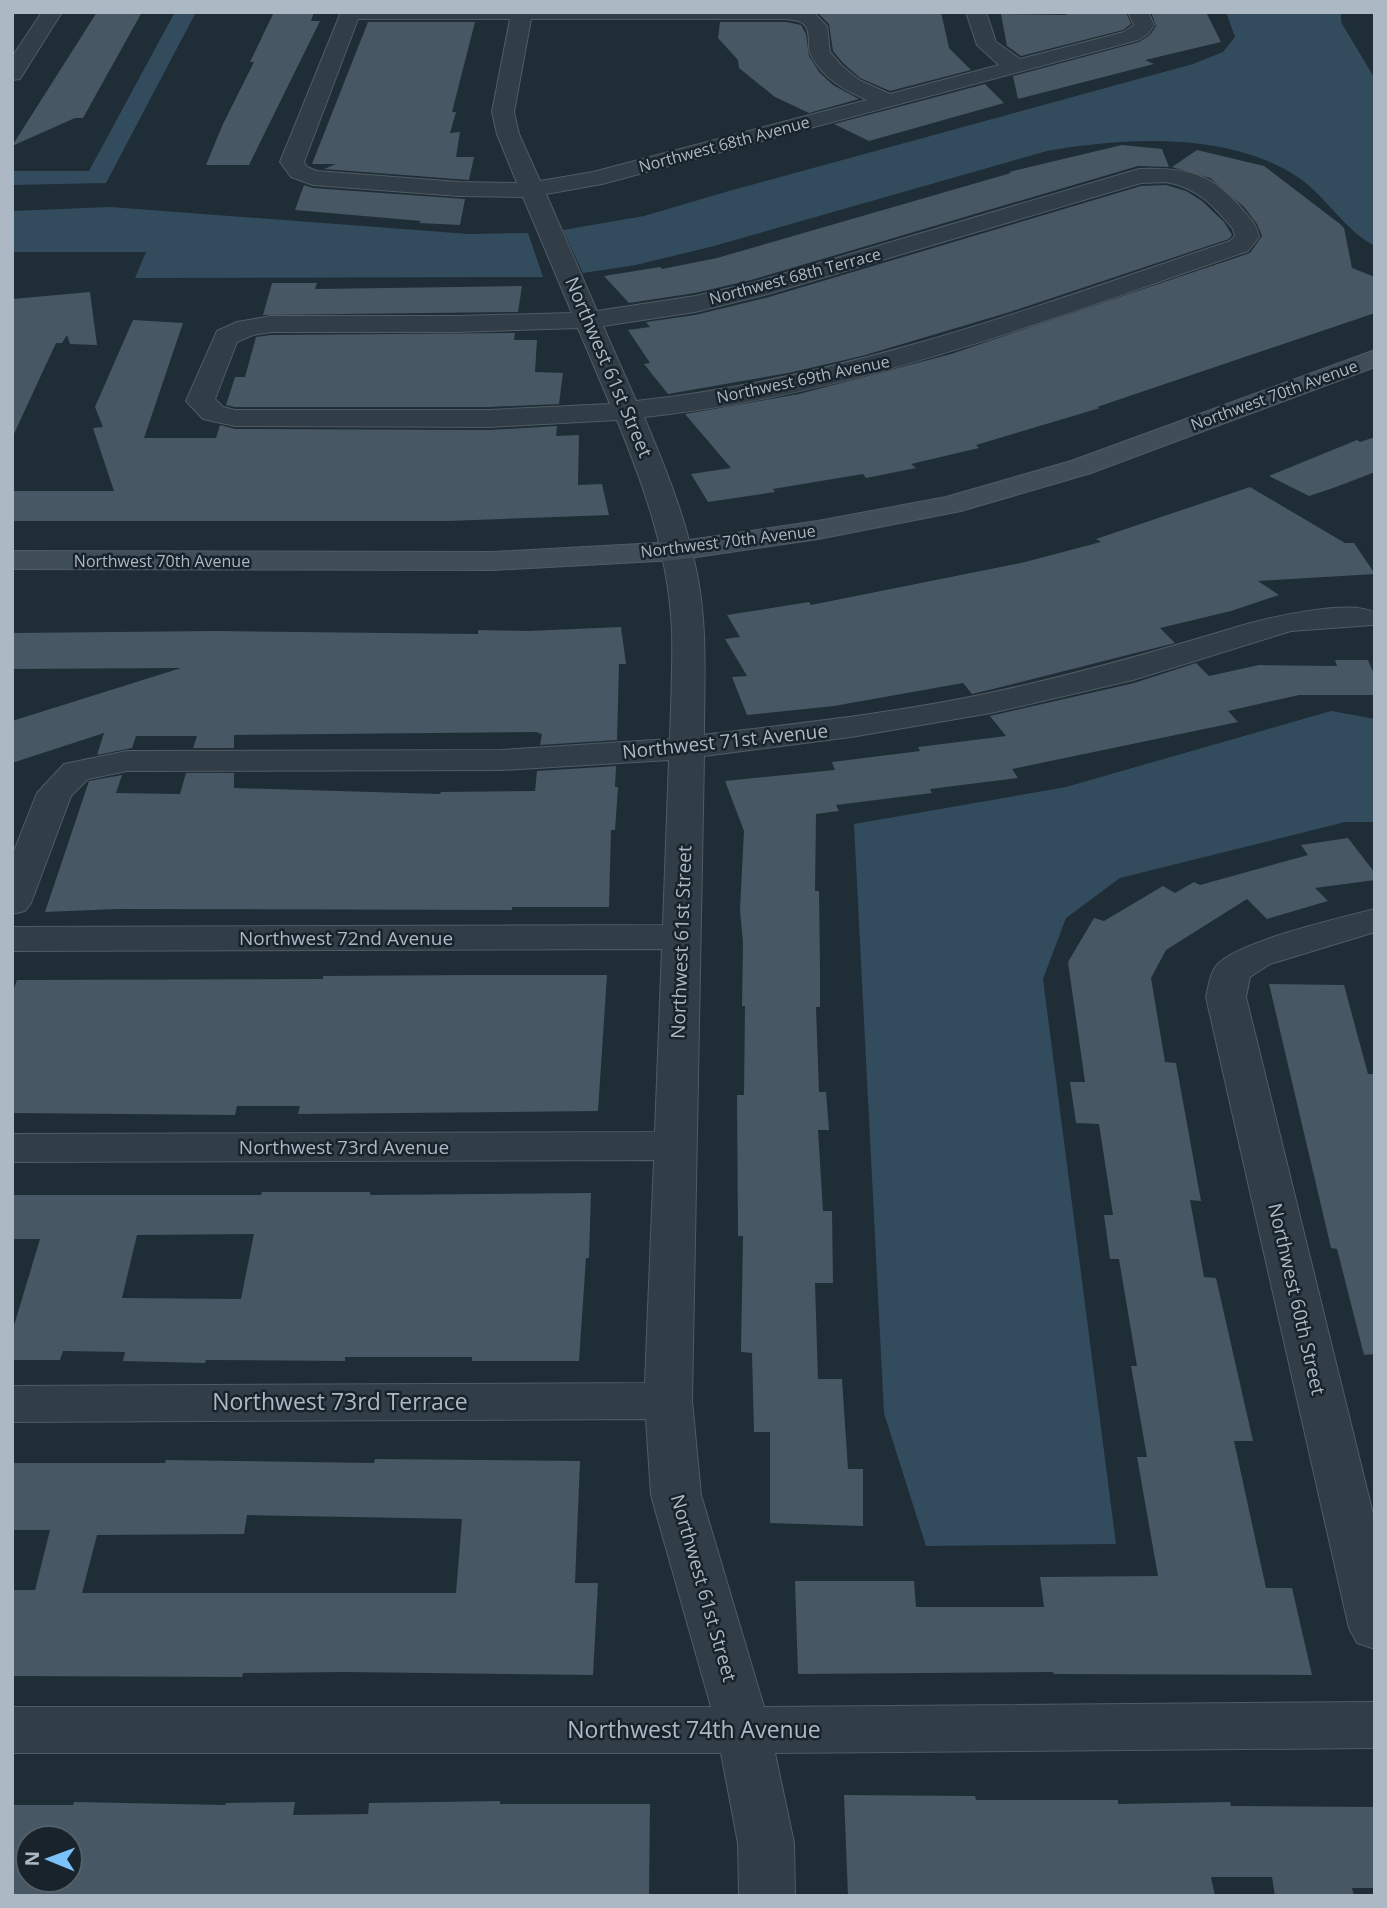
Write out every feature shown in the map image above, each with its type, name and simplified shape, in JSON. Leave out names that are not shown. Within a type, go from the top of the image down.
[{"type":"street","points":[[12,74],[52,12]]},
{"type":"street","points":[[976,12],[983,42],[990,50],[1015,65]]},
{"type":"street","points":[[351,13],[786,13],[808,17],[817,26],[820,53],[833,70],[851,85],[886,100]]},
{"type":"street","name":"Northwest 68th Avenue","points":[[351,13],[292,162],[299,172],[313,178],[459,189],[531,190],[594,179],[1131,36],[1140,21]]},
{"type":"street","name":"Northwest 61st Street","points":[[522,13],[503,112],[508,134],[659,486],[679,560],[688,631],[687,748],[668,1401],[676,1495],[744,1730],[766,1843],[767,1896]]},
{"type":"street","points":[[12,40],[34,40]]},
{"type":"street","name":"Northwest 68th Terrace","points":[[213,413],[200,401],[226,337],[246,328],[271,324],[457,324],[587,320],[695,304],[759,289],[1139,176],[1191,178],[1208,186],[1245,228],[1247,237]]},
{"type":"street","name":"Northwest 69th Avenue","points":[[213,413],[235,418],[503,417],[627,410],[741,396],[841,375],[892,360],[1239,246],[1247,237]]},
{"type":"street","name":"Northwest 70th Avenue","points":[[12,560],[679,560],[950,505],[1081,467],[1375,358]]},
{"type":"street","name":"Northwest 70th Avenue","points":[[12,580],[495,579],[679,560],[836,549],[971,521],[1114,480],[1375,381]]},
{"type":"street","name":"Northwest 71st Avenue","points":[[12,903],[55,793],[76,771],[127,761],[502,760],[687,748],[850,727],[991,703],[1121,673],[1288,622],[1362,618]]},
{"type":"street","name":"Northwest 60th Street","points":[[1375,920],[1256,956],[1232,971],[1226,997],[1375,1628]]},
{"type":"street","name":"Northwest 72nd Avenue","points":[[12,939],[680,937]]},
{"type":"street","name":"Northwest 73rd Avenue","points":[[12,1148],[676,1146]]},
{"type":"street","name":"Northwest 73rd Terrace","points":[[12,1404],[668,1401]]},
{"type":"street","name":"Northwest 74th Avenue","points":[[12,1730],[744,1730],[1375,1726]]},
{"type":"water","points":[[1226,12],[1341,12],[1341,22],[1375,79],[1375,246],[1354,231],[1309,186],[1272,163],[1242,152],[1210,145],[1143,141],[1047,151],[714,246],[636,265],[583,273],[563,230],[644,216],[1193,64],[1223,52],[1235,37]]},
{"type":"water","points":[[110,207],[469,234],[528,233],[543,277],[135,278],[146,252],[12,252],[12,211]]},
{"type":"water","points":[[1331,711],[1375,719],[1375,822],[1345,822],[1120,878],[1066,918],[1043,979],[1116,1544],[926,1546],[884,1413],[854,824],[1066,787]]},
{"type":"building","points":[[97,12],[142,12],[83,118],[75,118],[12,146]]},
{"type":"building","points":[[274,12],[314,12],[311,21],[320,21],[249,165],[206,165],[254,62],[250,62]]},
{"type":"building","points":[[817,12],[941,12],[949,48],[971,70],[890,91],[860,78],[843,63],[833,51],[829,24]]},
{"type":"building","points":[[1065,12],[1126,12],[1131,24],[1123,30],[1021,56],[1007,46],[1001,14],[1066,15]]},
{"type":"building","points":[[1151,12],[1206,12],[1221,42],[1145,60],[1154,64],[1018,99],[1013,76],[1139,42],[1150,35],[1156,26]]},
{"type":"building","points":[[368,22],[475,22],[452,112],[456,112],[450,133],[460,132],[456,157],[474,157],[469,180],[324,169],[336,164],[312,164]]},
{"type":"building","points":[[720,22],[786,22],[801,25],[806,34],[809,56],[819,72],[833,85],[859,99],[809,113],[775,97],[739,68],[738,60],[718,38]]},
{"type":"building","points":[[985,84],[1004,103],[869,141],[834,124]]},
{"type":"building","points":[[1122,145],[1162,149],[1169,167],[1138,166],[751,280],[695,293],[629,303],[604,276],[660,267],[662,269],[717,258],[1011,173],[1009,172]]},
{"type":"building","points":[[1197,150],[1264,166],[1340,224],[1344,228],[1352,268],[1375,277],[1375,313],[1097,407],[1100,408],[976,445],[979,448],[911,464],[916,468],[866,478],[863,474],[708,502],[691,474],[731,468],[685,414],[799,394],[951,354],[1250,253],[1262,236],[1244,207],[1210,178],[1172,167]]},
{"type":"building","points":[[304,185],[313,188],[465,199],[460,225],[419,223],[421,221],[295,210]]},
{"type":"building","points":[[1166,185],[1186,191],[1202,201],[1224,222],[1232,235],[1229,239],[1010,312],[862,356],[788,373],[668,394],[644,364],[650,363],[628,330],[650,327],[646,322],[695,315],[769,297],[1141,186]]},
{"type":"building","points":[[272,283],[317,283],[315,289],[522,286],[518,312],[263,315]]},
{"type":"building","points":[[90,292],[97,345],[70,344],[67,335],[62,343],[56,343],[12,438],[12,299]]},
{"type":"building","points":[[133,320],[183,323],[144,438],[216,438],[220,425],[235,429],[489,430],[557,426],[556,436],[579,435],[578,485],[602,484],[609,515],[447,521],[12,521],[12,491],[114,491],[93,428],[103,427],[95,407]]},
{"type":"building","points":[[515,333],[514,340],[537,340],[535,372],[563,373],[559,404],[489,407],[226,405],[235,377],[245,377],[256,337]]},
{"type":"building","points":[[1375,437],[1375,472],[1336,487],[1309,496],[1269,476],[1357,440],[1360,442]]},
{"type":"building","points":[[1250,487],[1345,543],[1354,543],[1375,574],[1258,581],[1279,595],[1231,611],[1160,628],[1175,643],[972,694],[963,683],[834,706],[747,715],[732,677],[747,676],[725,639],[740,637],[727,615],[809,602],[811,605],[1021,563],[1101,542],[1096,539]]},
{"type":"building","points":[[621,627],[626,664],[619,664],[617,740],[540,745],[542,734],[536,732],[234,735],[234,748],[193,748],[197,736],[136,736],[132,748],[97,755],[104,733],[12,763],[12,721],[181,668],[12,669],[12,633],[215,631],[478,634],[478,630]]},
{"type":"building","points":[[1335,660],[1368,660],[1375,676],[1375,695],[1299,695],[1228,711],[1238,722],[1012,769],[1018,778],[930,789],[932,793],[836,805],[839,811],[816,814],[815,891],[819,891],[820,968],[820,1007],[816,1007],[819,1092],[826,1092],[829,1130],[818,1130],[823,1211],[832,1211],[833,1283],[815,1283],[818,1379],[842,1379],[848,1469],[863,1469],[863,1526],[770,1523],[770,1432],[754,1432],[752,1353],[741,1352],[743,1236],[738,1236],[737,1095],[744,1095],[745,1006],[742,1006],[743,943],[740,910],[744,831],[725,781],[835,770],[832,762],[920,751],[918,747],[1006,736],[990,716],[1134,683],[1196,663],[1209,676],[1259,665],[1337,666]]},
{"type":"building","points":[[616,766],[615,787],[618,787],[615,830],[611,830],[609,907],[512,907],[512,910],[118,909],[45,912],[89,781],[122,775],[116,793],[180,794],[186,773],[234,773],[234,788],[440,794],[535,791],[537,771]]},
{"type":"building","points":[[1348,838],[1375,873],[1375,880],[1315,888],[1328,901],[1267,919],[1247,899],[1166,950],[1151,978],[1165,1062],[1176,1063],[1201,1201],[1190,1200],[1204,1277],[1216,1278],[1253,1441],[1234,1441],[1266,1588],[1292,1588],[1312,1675],[1053,1672],[798,1674],[795,1581],[914,1581],[916,1607],[1044,1607],[1040,1577],[1158,1576],[1137,1457],[1147,1457],[1131,1366],[1137,1366],[1119,1259],[1110,1259],[1104,1215],[1113,1215],[1099,1124],[1076,1123],[1070,1082],[1085,1082],[1068,962],[1094,918],[1104,921],[1163,886],[1175,893],[1194,882],[1200,885],[1308,855],[1301,845]]},
{"type":"building","points":[[607,975],[598,1111],[298,1114],[300,1106],[237,1106],[235,1115],[12,1113],[12,993],[17,980]]},
{"type":"building","points":[[1269,984],[1344,985],[1368,1074],[1375,1074],[1375,1354],[1364,1355],[1337,1249],[1331,1248]]},
{"type":"building","points":[[262,1192],[370,1192],[370,1195],[591,1193],[589,1258],[586,1258],[579,1361],[472,1361],[472,1357],[345,1357],[345,1361],[206,1360],[205,1363],[123,1361],[125,1352],[63,1351],[60,1360],[12,1360],[12,1332],[40,1239],[12,1239],[12,1195],[261,1195]],"holes":[[[254,1234],[241,1299],[122,1298],[137,1235]]]},
{"type":"building","points":[[375,1459],[580,1461],[575,1583],[598,1583],[593,1675],[344,1672],[243,1673],[242,1677],[12,1676],[12,1590],[35,1590],[50,1530],[12,1530],[12,1463],[165,1463],[166,1460],[374,1463]],"holes":[[[247,1515],[462,1519],[456,1593],[82,1593],[97,1535],[244,1534]]]},
{"type":"building","points":[[844,1795],[975,1796],[976,1800],[1118,1800],[1118,1804],[1230,1802],[1231,1806],[1375,1807],[1375,1888],[1352,1888],[1354,1896],[1275,1896],[1272,1877],[1211,1877],[1215,1896],[848,1896]]},
{"type":"building","points":[[500,1801],[500,1804],[650,1804],[649,1896],[12,1896],[12,1805],[73,1805],[74,1802],[225,1805],[295,1802],[293,1815],[368,1814],[369,1803]]},
{"type":"waterway","points":[[12,178],[97,178],[186,12]]}]
